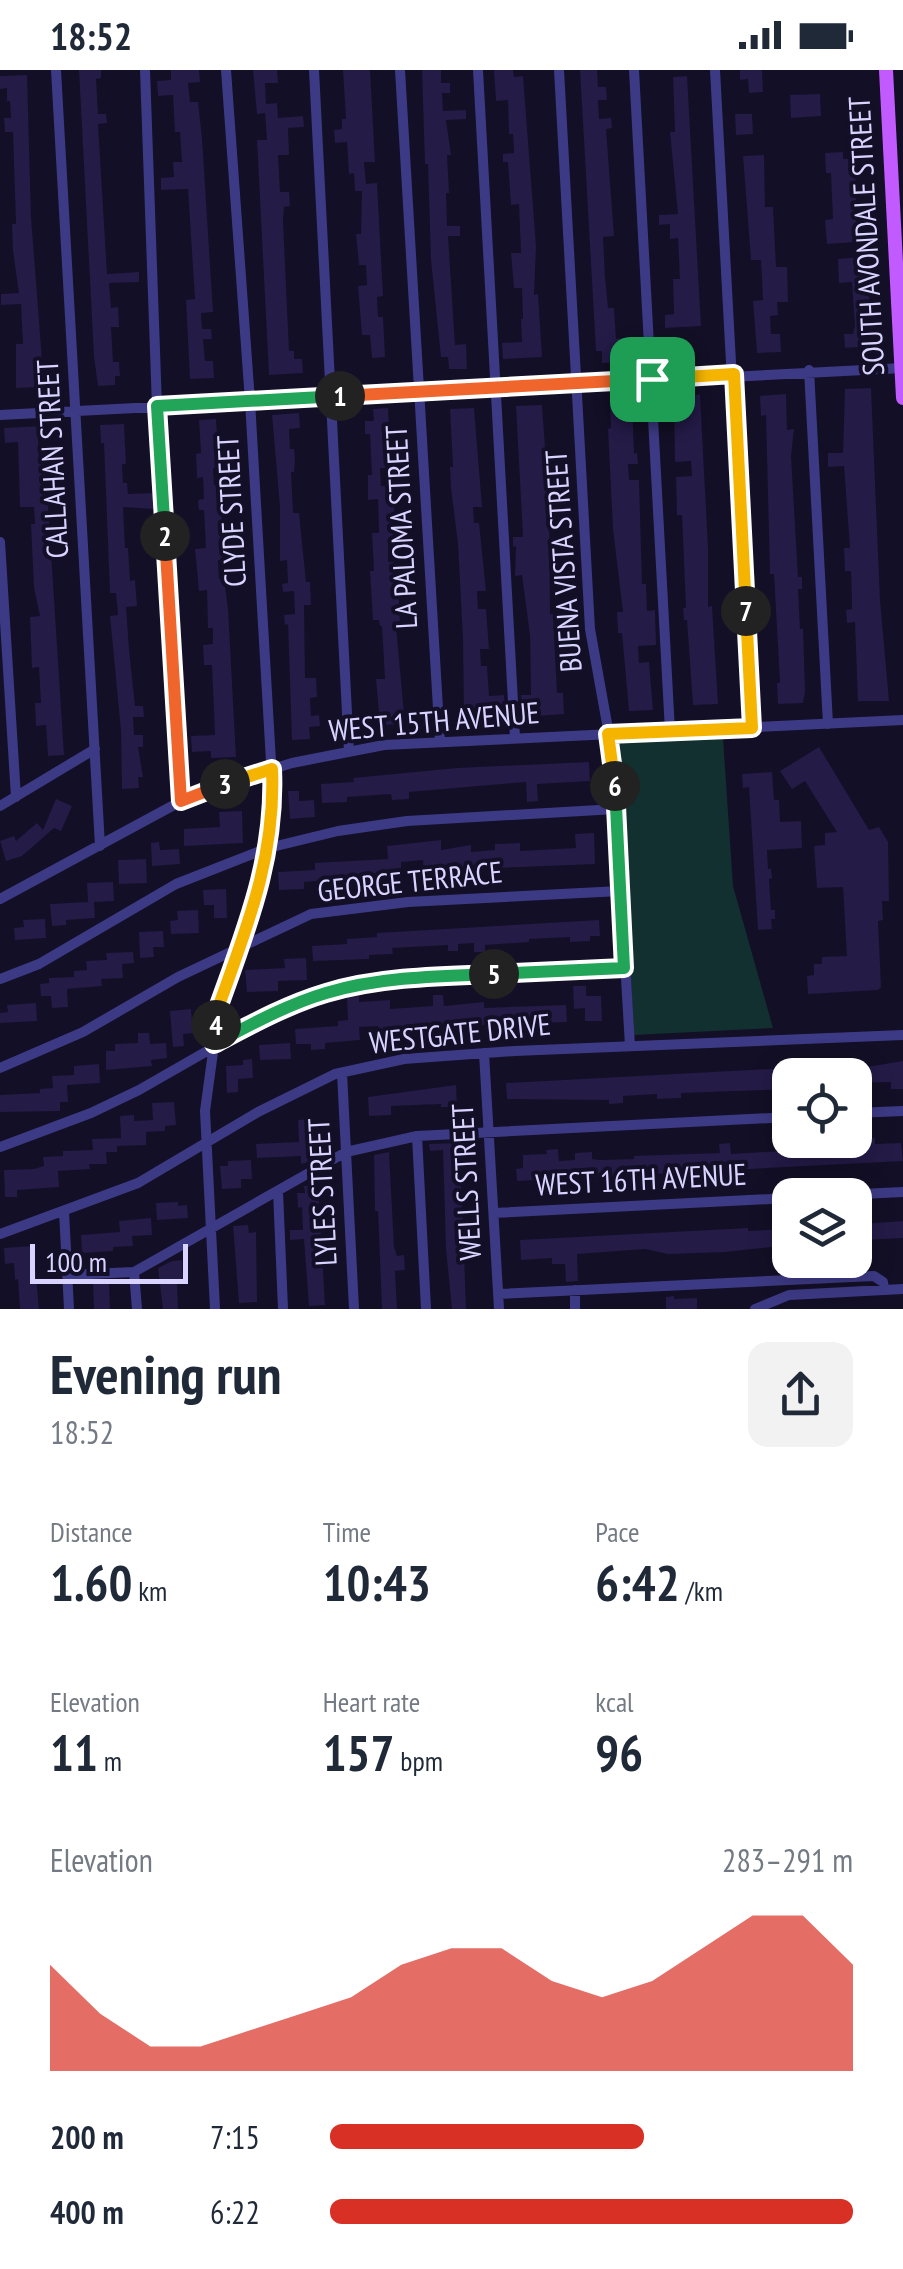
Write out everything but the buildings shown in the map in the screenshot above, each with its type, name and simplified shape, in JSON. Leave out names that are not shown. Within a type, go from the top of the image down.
[{"type":"main road","name":"SOUTH AVONDALE STREET","points":[[886,70],[903,398]]},
{"type":"street","name":"CALLAHAN STREET","points":[[56,70],[100,846]]},
{"type":"street","points":[[145,70],[157,406],[181,801]]},
{"type":"street","name":"CLYDE STREET","points":[[215,1309],[205,1111],[218,1008],[261,888],[274,813],[226,70]]},
{"type":"street","points":[[314,70],[350,752]]},
{"type":"street","name":"LA PALOMA STREET","points":[[400,70],[440,742]]},
{"type":"street","points":[[478,70],[515,738]]},
{"type":"street","name":"BUENA VISTA STREET","points":[[558,70],[590,629],[613,757],[630,1046]]},
{"type":"street","points":[[634,70],[670,731]]},
{"type":"street","points":[[715,70],[752,728]]},
{"type":"street","points":[[0,415],[902,368]]},
{"type":"street","points":[[809,370],[828,724]]},
{"type":"street","points":[[0,542],[16,797]]},
{"type":"street","name":"WEST 15TH AVENUE","points":[[0,899],[198,792],[272,769],[350,752],[440,742],[903,720]]},
{"type":"street","points":[[0,806],[95,749]]},
{"type":"street","points":[[0,978],[39,964],[176,884],[268,848],[407,821],[616,809]]},
{"type":"street","name":"GEORGE TERRACE","points":[[0,1068],[83,1032],[178,976],[312,914],[408,902],[620,891]]},
{"type":"street","points":[[0,1147],[92,1113],[270,1015],[327,993],[382,982],[457,975],[624,968]]},
{"type":"street","name":"WESTGATE DRIVE","points":[[0,1234],[138,1183],[258,1112],[342,1073],[404,1059],[903,1035]]},
{"type":"street","name":"WELLS STREET","points":[[484,1053],[499,1309]]},
{"type":"street","name":"LYLES STREET","points":[[342,1073],[354,1309]]},
{"type":"street","points":[[872,1113],[903,1111]]},
{"type":"street","points":[[67,1275],[134,1272],[346,1152],[417,1136],[772,1118]]},
{"type":"street","points":[[417,1136],[426,1309]]},
{"type":"street","points":[[278,1191],[283,1309]]},
{"type":"street","points":[[872,1193],[903,1192]]},
{"type":"street","name":"WEST 16TH AVENUE","points":[[494,1213],[772,1199]]},
{"type":"street","points":[[64,1211],[68,1309]]},
{"type":"street","points":[[134,1272],[136,1309]]},
{"type":"street","points":[[498,1294],[874,1276],[883,1282],[884,1290]]},
{"type":"street","points":[[755,1309],[789,1295],[903,1289]]},
{"type":"street","points":[[574,1290],[575,1309]]},
{"type":"green space","points":[[723,738],[733,886],[773,1028],[634,1035],[618,743]]},
{"type":"route","points":[[734,374],[752,728],[608,734],[613,757],[624,968],[382,982],[327,993],[270,1015],[214,1044],[218,1008],[261,888],[274,813],[272,769],[181,801],[157,406],[652,379],[734,374]]}]
